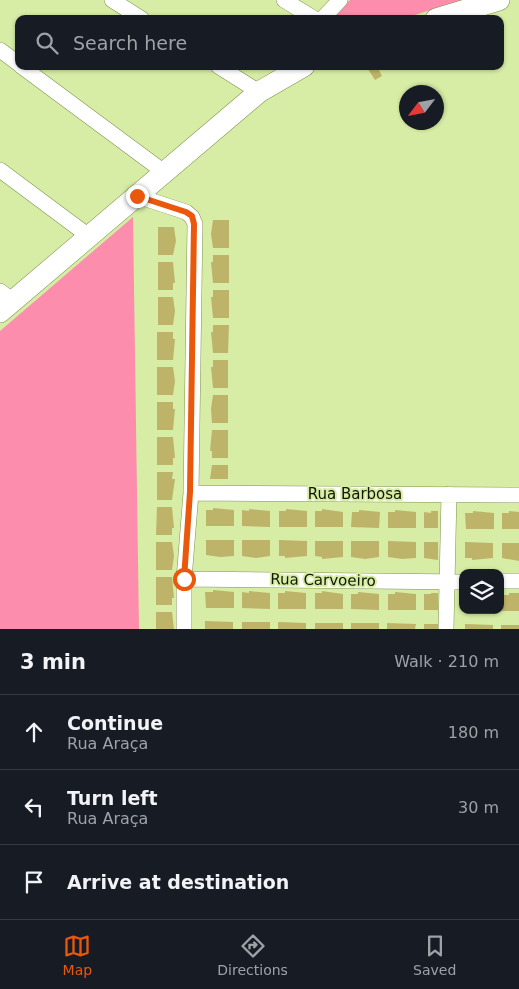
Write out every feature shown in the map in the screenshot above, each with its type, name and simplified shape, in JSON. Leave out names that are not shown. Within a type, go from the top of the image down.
[{"type":"street","points":[[112,0],[136,15]]},
{"type":"street","points":[[284,0],[308,15]]},
{"type":"street","points":[[326,15],[340,0]]},
{"type":"street","points":[[449,15],[499,0]]},
{"type":"street","points":[[0,50],[15,61]]},
{"type":"street","points":[[27,70],[164,172]]},
{"type":"street","points":[[224,70],[260,92]]},
{"type":"street","points":[[4,301],[90,237],[260,92],[297,70]]},
{"type":"street","points":[[0,170],[90,237]]},
{"type":"street","points":[[137,196],[186,212],[192,216],[194,224],[190,492],[184,579],[184,629]]},
{"type":"street","name":"Rua Barbosa","points":[[190,492],[519,495]]},
{"type":"street","points":[[446,629],[449,494]]},
{"type":"street","name":"Rua Carvoeiro","points":[[184,579],[459,582]]},
{"type":"street","points":[[504,581],[519,581]]},
{"type":"shaded area","points":[[350,0],[462,0],[415,15],[334,15]]},
{"type":"shaded area","points":[[133,217],[139,629],[0,629],[0,331]]},
{"type":"building","points":[[369,70],[379,70],[382,76],[375,80]]},
{"type":"building","points":[[213,220],[229,220],[229,248],[213,248],[211,234]]},
{"type":"building","points":[[158,227],[174,227],[176,241],[173,255],[158,255]]},
{"type":"building","points":[[213,255],[229,255],[229,283],[213,283],[211,262],[213,262]]},
{"type":"building","points":[[158,262],[173,262],[175,283],[173,283],[173,290],[158,290]]},
{"type":"building","points":[[213,290],[229,290],[229,318],[213,318],[211,297],[213,297]]},
{"type":"building","points":[[158,297],[173,297],[175,311],[173,325],[158,325]]},
{"type":"building","points":[[213,325],[229,325],[228,353],[213,353],[211,332],[213,332]]},
{"type":"building","points":[[157,332],[173,332],[173,339],[175,339],[173,360],[157,360]]},
{"type":"building","points":[[213,360],[228,360],[228,388],[213,388],[211,367],[213,367]]},
{"type":"building","points":[[157,367],[173,367],[175,381],[173,395],[157,395]]},
{"type":"building","points":[[213,395],[228,395],[228,423],[212,423]]},
{"type":"building","points":[[157,402],[173,402],[173,409],[175,409],[173,430],[157,430]]},
{"type":"building","points":[[212,430],[228,430],[228,458],[212,458],[212,451],[210,451]]},
{"type":"building","points":[[157,437],[173,437],[175,458],[173,458],[173,465],[157,465]]},
{"type":"building","points":[[212,465],[228,465],[228,479],[210,479]]},
{"type":"building","points":[[157,472],[173,472],[172,479],[175,479],[172,500],[157,500]]},
{"type":"building","points":[[157,507],[172,507],[174,528],[172,528],[172,535],[156,535]]},
{"type":"building","points":[[213,508],[234,510],[234,526],[206,526],[206,510],[213,510]]},
{"type":"building","points":[[249,509],[270,511],[270,527],[242,526],[242,510],[249,511]]},
{"type":"building","points":[[286,509],[307,511],[307,527],[279,527],[279,511],[286,511]]},
{"type":"building","points":[[322,509],[343,512],[343,527],[315,527],[315,511],[322,511]]},
{"type":"building","points":[[359,510],[380,512],[379,528],[351,527],[352,512],[359,512]]},
{"type":"building","points":[[395,510],[416,512],[416,528],[388,528],[388,512],[395,512]]},
{"type":"building","points":[[431,511],[438,511],[438,528],[424,528],[424,512],[431,513]]},
{"type":"building","points":[[473,511],[494,513],[494,529],[466,529],[465,513],[473,513]]},
{"type":"building","points":[[509,511],[519,512],[519,529],[502,529],[502,513],[509,513]]},
{"type":"building","points":[[206,540],[234,540],[234,556],[206,555]]},
{"type":"building","points":[[242,540],[270,540],[270,556],[256,558],[242,556]]},
{"type":"building","points":[[279,540],[307,541],[307,556],[285,558],[285,556],[279,556]]},
{"type":"building","points":[[315,541],[343,541],[343,557],[322,559],[322,557],[315,556]]},
{"type":"building","points":[[351,541],[379,541],[379,557],[365,559],[351,557]]},
{"type":"building","points":[[388,541],[416,542],[416,558],[388,557]]},
{"type":"building","points":[[156,542],[172,542],[174,556],[172,570],[156,570]]},
{"type":"building","points":[[424,542],[438,542],[438,560],[424,558]]},
{"type":"building","points":[[465,542],[493,543],[493,558],[472,560],[472,558],[465,558]]},
{"type":"building","points":[[502,543],[519,543],[519,561],[502,558]]},
{"type":"building","points":[[156,577],[172,577],[174,598],[172,598],[172,605],[156,605]]},
{"type":"building","points":[[213,590],[234,592],[234,608],[206,608],[205,592],[213,592]]},
{"type":"building","points":[[249,591],[270,593],[270,609],[242,608],[242,592],[249,593]]},
{"type":"building","points":[[285,591],[306,593],[306,609],[278,609],[278,593],[285,593]]},
{"type":"building","points":[[322,591],[343,594],[343,609],[315,609],[315,593],[322,593]]},
{"type":"building","points":[[358,592],[379,594],[379,610],[351,609],[351,594],[358,594]]},
{"type":"building","points":[[395,592],[416,594],[416,610],[388,610],[388,594],[395,594]]},
{"type":"building","points":[[438,593],[438,610],[424,610],[424,594]]},
{"type":"building","points":[[509,593],[519,593],[519,611],[504,611],[504,595],[509,595]]},
{"type":"building","points":[[156,612],[172,612],[174,629],[156,629]]},
{"type":"building","points":[[205,621],[233,622],[233,629],[205,629]]},
{"type":"building","points":[[242,622],[270,622],[270,629],[242,629]]},
{"type":"building","points":[[278,622],[306,623],[306,629],[278,629]]},
{"type":"building","points":[[315,623],[343,623],[343,629],[315,629]]},
{"type":"building","points":[[351,623],[379,623],[379,629],[351,629]]},
{"type":"building","points":[[387,623],[416,624],[415,629],[387,629]]},
{"type":"building","points":[[424,624],[438,624],[438,629],[424,629]]},
{"type":"building","points":[[465,624],[493,625],[493,629],[465,629]]},
{"type":"building","points":[[501,625],[519,625],[519,629],[501,629]]},
{"type":"route","points":[[137,196],[186,212],[192,216],[194,224],[190,492],[184,579]]}]
